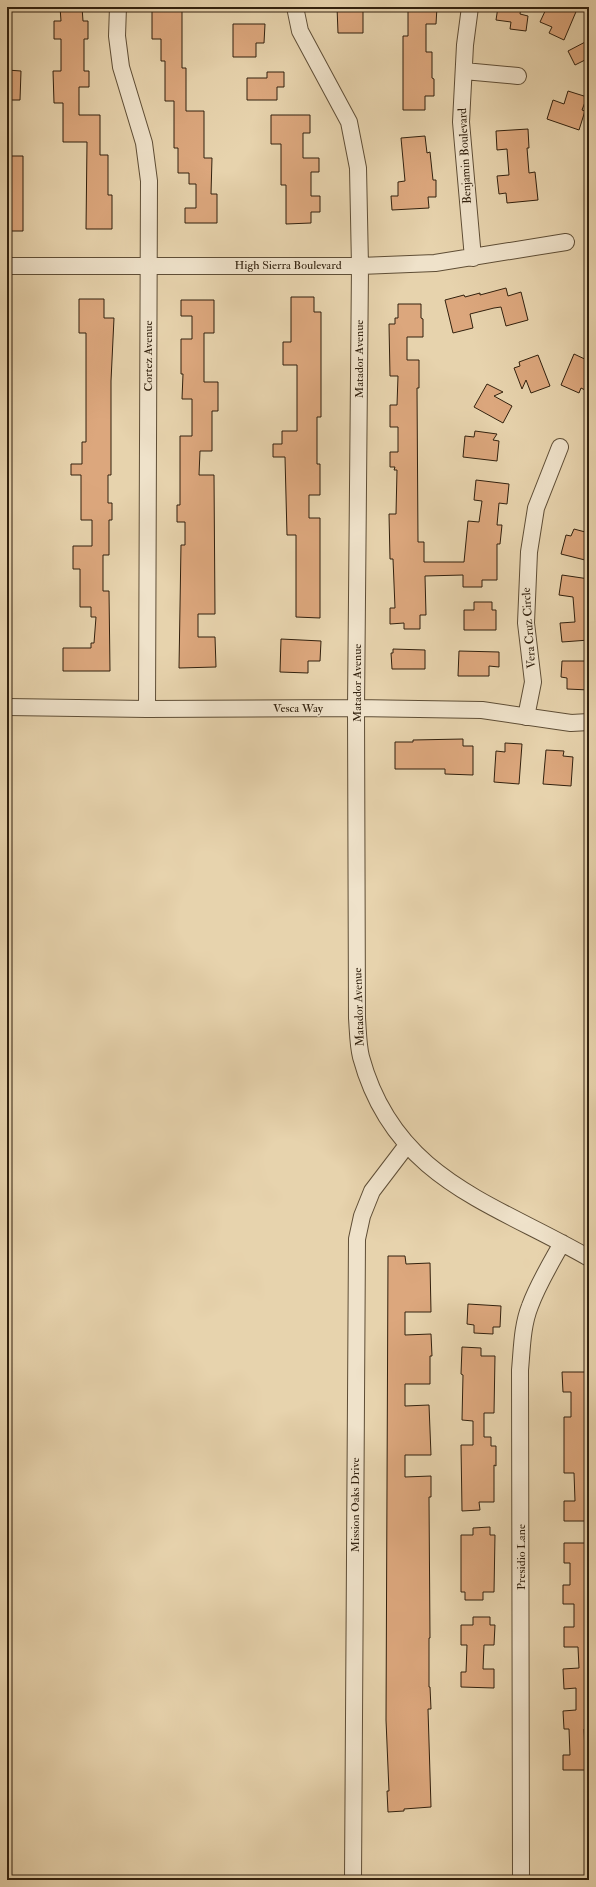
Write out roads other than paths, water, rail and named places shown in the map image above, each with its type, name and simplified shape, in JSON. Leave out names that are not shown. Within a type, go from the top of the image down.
[{"type":"street","name":"Cortez Avenue","points":[[118,7],[117,36],[121,67],[144,143],[149,181],[147,709]]},
{"type":"street","name":"Matador Avenue","points":[[295,7],[300,31],[349,122],[358,168],[360,266],[356,708],[357,1018],[361,1056],[373,1092],[387,1119],[407,1144],[434,1171],[463,1192],[589,1258]]},
{"type":"street","name":"Benjamin Boulevard","points":[[470,7],[461,122],[473,258]]},
{"type":"street","points":[[464,71],[518,76]]},
{"type":"street","name":"High Sierra Boulevard","points":[[7,266],[360,266],[435,263],[566,242]]},
{"type":"street","name":"Vera Cruz Circle","points":[[526,717],[533,682],[526,623],[528,552],[536,508],[560,447]]},
{"type":"street","name":"Vesca Way","points":[[7,707],[147,709],[356,708],[482,710],[526,717],[571,722],[589,722]]},
{"type":"street","name":"Mission Oaks Drive","points":[[353,1880],[357,1239],[362,1216],[372,1191],[407,1144]]},
{"type":"street","name":"Presidio Lane","points":[[521,1880],[520,1370],[523,1335],[529,1307],[541,1280],[562,1243]]}]
